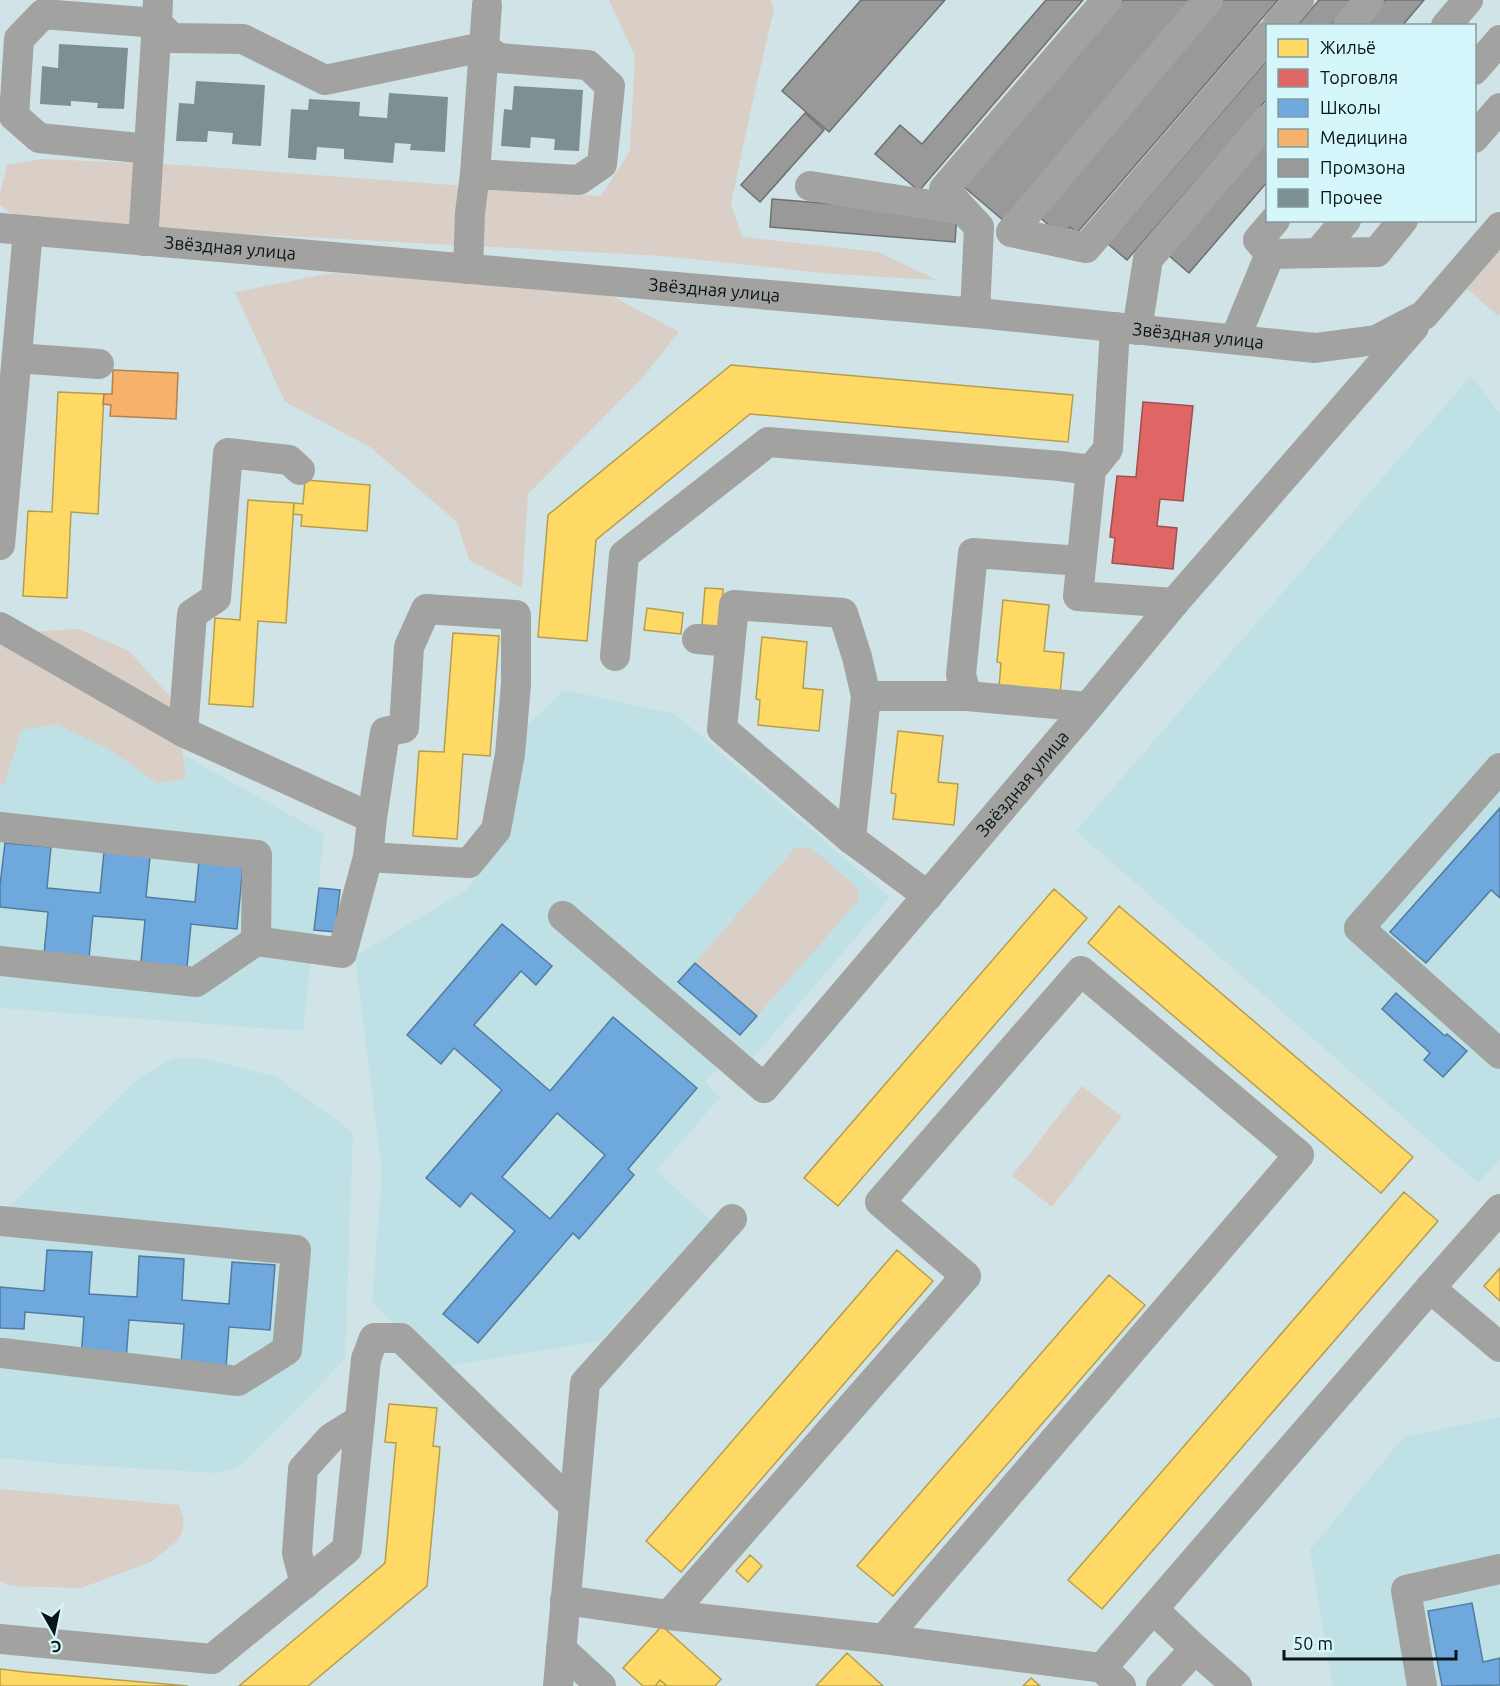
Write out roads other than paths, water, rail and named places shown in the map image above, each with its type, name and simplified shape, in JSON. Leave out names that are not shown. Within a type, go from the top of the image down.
[{"type":"street","points":[[975,313],[979,226],[944,189],[1107,0]]},
{"type":"street","points":[[1208,0],[1011,232],[1086,248],[1266,38]]},
{"type":"street","points":[[1279,24],[1299,0]]},
{"type":"street","points":[[1350,24],[1370,0]]},
{"type":"street","points":[[1448,24],[1468,0]]},
{"type":"street","points":[[468,269],[470,213],[475,174],[487,5]]},
{"type":"street","points":[[157,11],[172,38],[243,39],[325,80],[483,47],[499,58],[588,65],[610,86],[602,164],[579,180],[475,174]]},
{"type":"street","points":[[143,241],[157,11]]},
{"type":"street","points":[[148,148],[39,138],[14,116],[18,50],[19,39],[43,14],[157,11]]},
{"type":"street","points":[[1476,68],[1500,40]]},
{"type":"street","points":[[1476,136],[1500,108]]},
{"type":"street","points":[[1174,603],[1078,596],[1091,470],[1108,449],[1126,328],[1148,259],[1266,121]]},
{"type":"street","points":[[810,186],[963,210]]},
{"type":"street","points":[[1270,254],[1258,240],[1273,222]]},
{"type":"street","points":[[1318,253],[1344,222]]},
{"type":"street","points":[[1270,254],[1377,252],[1402,222]]},
{"type":"street","name":"Звёздная улица","points":[[563,916],[764,1088],[1174,603],[1500,226]]},
{"type":"street","points":[[0,545],[11,371],[14,230]]},
{"type":"street","name":"Звёздная улица","points":[[14,230],[975,313],[1315,348],[1376,340],[1424,315]]},
{"type":"street","points":[[1234,339],[1270,254]]},
{"type":"street","points":[[11,371],[99,364]]},
{"type":"street","points":[[615,656],[624,555],[768,442],[1091,470]]},
{"type":"street","points":[[183,732],[192,614],[216,598],[228,453],[289,460],[300,470]]},
{"type":"street","points":[[967,696],[961,675],[973,554],[1081,561]]},
{"type":"street","points":[[851,839],[866,696],[843,613],[734,604],[722,729],[851,839],[928,896]]},
{"type":"street","points":[[0,961],[196,982],[256,941],[342,953],[368,857],[385,732],[404,728],[409,647],[426,609],[516,615],[516,684],[510,754],[496,830],[469,863],[368,857]]},
{"type":"street","points":[[0,627],[183,732],[372,818]]},
{"type":"street","points":[[697,639],[730,642]]},
{"type":"street","points":[[866,696],[967,696],[1088,707]]},
{"type":"street","points":[[1500,768],[1359,928],[1500,1054]]},
{"type":"street","points":[[0,827],[257,855],[256,941]]},
{"type":"street","points":[[669,1615],[966,1276],[880,1202],[1081,971],[1299,1155],[884,1639]]},
{"type":"street","points":[[565,1600],[669,1615],[884,1639],[1112,1677],[1153,1609],[1500,1209]]},
{"type":"street","points":[[558,1686],[585,1383],[732,1219]]},
{"type":"street","points":[[0,1221],[296,1250],[287,1350],[238,1381],[2,1353]]},
{"type":"street","points":[[1430,1288],[1500,1347]]},
{"type":"street","points":[[0,1639],[213,1659],[347,1549],[366,1359],[375,1338],[401,1338],[574,1506]]},
{"type":"street","points":[[305,1584],[297,1553],[303,1469],[332,1438],[360,1420]]},
{"type":"street","points":[[1422,1686],[1406,1590],[1500,1569]]},
{"type":"street","points":[[1153,1609],[1237,1686]]},
{"type":"street","points":[[1161,1686],[1195,1648]]},
{"type":"street","points":[[561,1649],[601,1686]]}]
